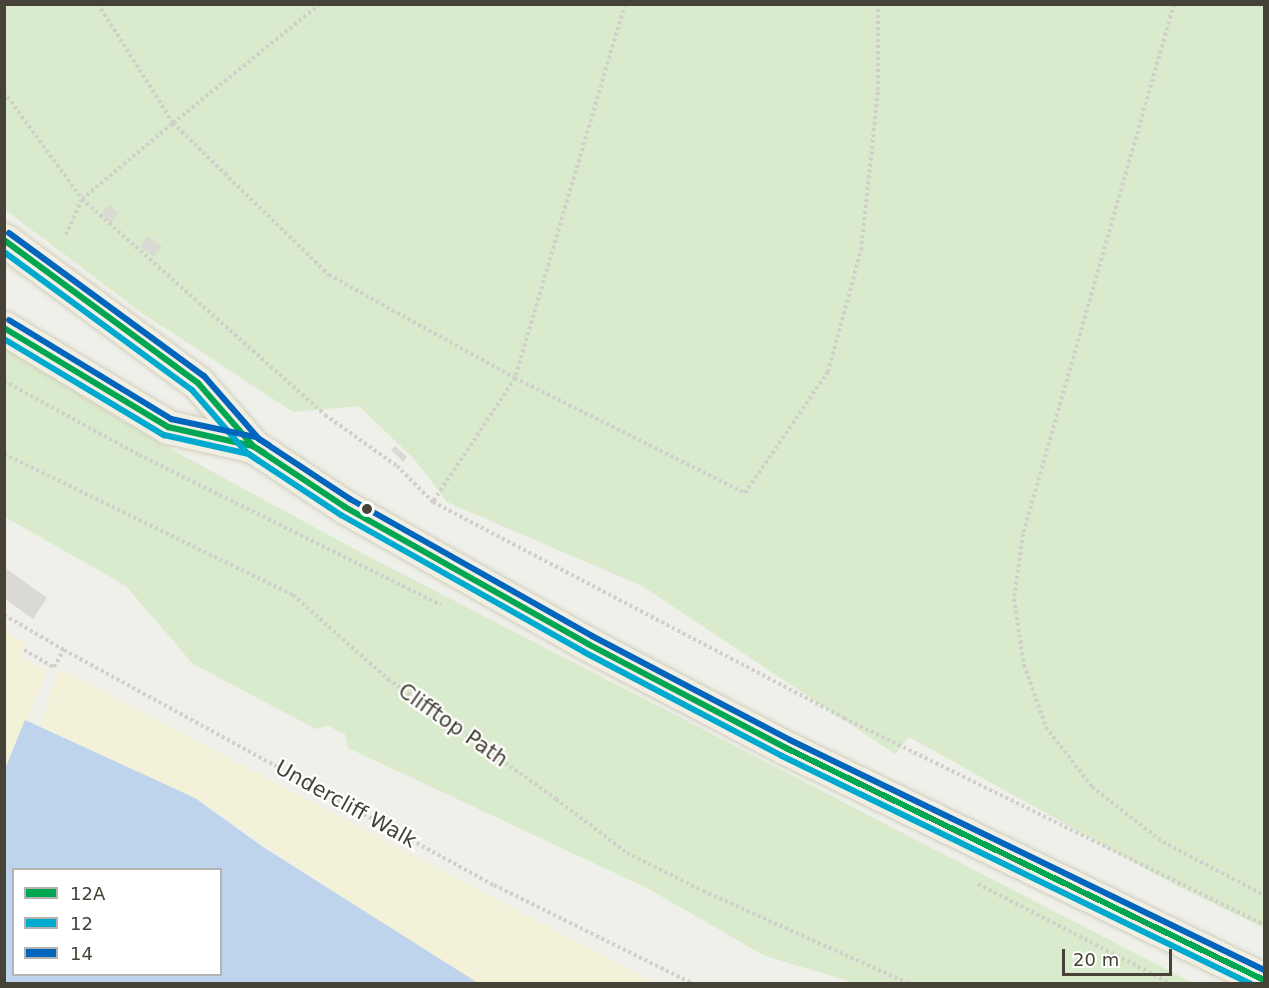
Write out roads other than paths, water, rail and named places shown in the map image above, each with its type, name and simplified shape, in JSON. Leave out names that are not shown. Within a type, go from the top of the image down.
[{"type":"main road","points":[[4,240],[198,383],[253,446],[345,507],[598,649],[786,748],[1264,980]]},
{"type":"main road","points":[[4,328],[168,427],[253,446]]},
{"type":"water","points":[[25,720],[195,798],[263,847],[478,983],[5,983],[5,769]]}]
